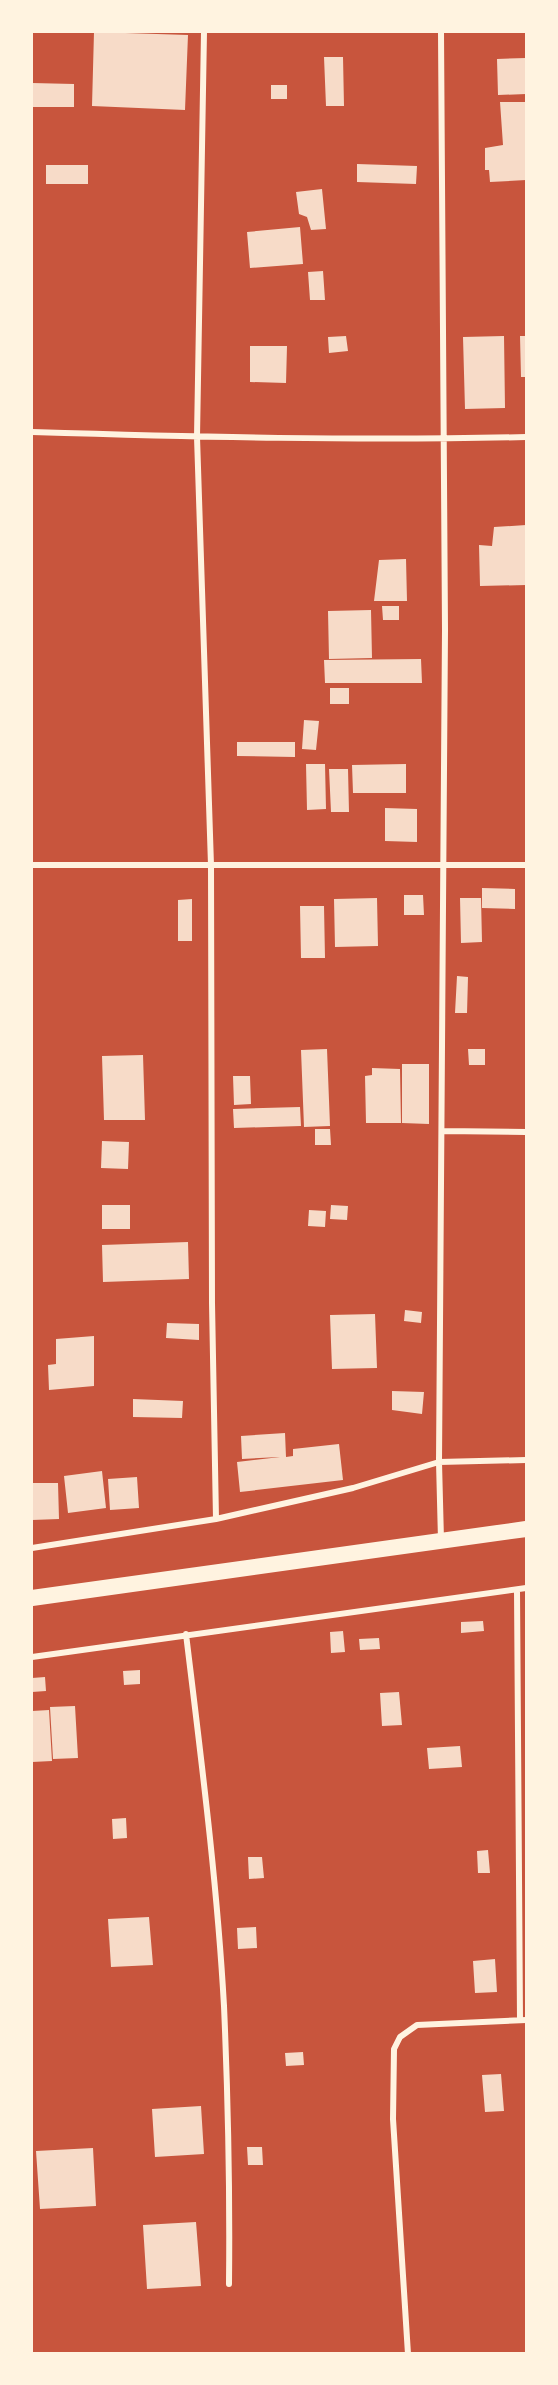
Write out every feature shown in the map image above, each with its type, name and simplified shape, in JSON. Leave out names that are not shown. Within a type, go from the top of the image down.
[{"type":"highway","points":[[32,1598],[526,1529]]},
{"type":"street","points":[[204,32],[197,437],[211,865],[212,1303],[216,1519]]},
{"type":"street","points":[[441,32],[444,439],[444,864],[439,1462],[441,1541]]},
{"type":"street","points":[[32,432],[197,437],[444,439],[526,437]]},
{"type":"street","points":[[32,865],[526,865]]},
{"type":"street","points":[[442,1131],[526,1132]]},
{"type":"street","points":[[32,1548],[216,1519],[353,1488],[439,1462],[526,1460]]},
{"type":"street","points":[[32,1657],[526,1588]]},
{"type":"street","points":[[408,2354],[393,2120],[394,2049],[400,2037],[417,2025],[523,2020],[517,1590]]},
{"type":"street","points":[[186,1634],[210,1830],[224,2006],[225,2082],[230,2143],[229,2284]]},
{"type":"building","points":[[94,32],[188,35],[185,110],[92,106]]},
{"type":"building","points":[[324,57],[343,57],[344,106],[326,106]]},
{"type":"building","points":[[526,58],[526,94],[498,95],[497,59]]},
{"type":"building","points":[[32,83],[74,84],[74,107],[32,107]]},
{"type":"building","points":[[271,85],[287,85],[287,99],[271,99]]},
{"type":"building","points":[[500,102],[526,102],[526,180],[490,182],[489,170],[485,170],[485,148],[503,145]]},
{"type":"building","points":[[357,164],[417,166],[416,184],[357,182]]},
{"type":"building","points":[[46,165],[88,165],[88,184],[46,184]]},
{"type":"building","points":[[322,189],[326,229],[311,230],[307,217],[299,214],[296,192]]},
{"type":"building","points":[[300,227],[303,264],[250,268],[247,232]]},
{"type":"building","points":[[323,271],[325,300],[310,300],[308,272]]},
{"type":"building","points":[[346,336],[348,351],[329,353],[328,337]]},
{"type":"building","points":[[504,336],[505,408],[465,409],[463,337]]},
{"type":"building","points":[[520,336],[526,336],[526,377],[521,377]]},
{"type":"building","points":[[250,346],[287,346],[286,383],[250,382]]},
{"type":"building","points":[[526,525],[526,585],[480,586],[479,545],[492,546],[494,527]]},
{"type":"building","points":[[406,559],[407,601],[374,601],[379,560]]},
{"type":"building","points":[[382,606],[399,606],[399,620],[383,620]]},
{"type":"building","points":[[371,610],[372,658],[329,659],[328,611]]},
{"type":"building","points":[[421,659],[422,683],[325,683],[324,660]]},
{"type":"building","points":[[330,688],[349,688],[349,704],[330,704]]},
{"type":"building","points":[[304,720],[319,721],[316,750],[302,749]]},
{"type":"building","points":[[237,742],[295,742],[295,757],[237,756]]},
{"type":"building","points":[[306,764],[325,764],[326,809],[307,810]]},
{"type":"building","points":[[406,764],[406,793],[353,793],[352,765]]},
{"type":"building","points":[[329,769],[348,769],[349,812],[331,812]]},
{"type":"building","points":[[385,808],[417,809],[417,842],[385,841]]},
{"type":"building","points":[[482,888],[515,889],[515,909],[482,908]]},
{"type":"building","points":[[404,895],[423,895],[424,915],[404,915]]},
{"type":"building","points":[[377,898],[378,946],[335,947],[334,899]]},
{"type":"building","points":[[460,898],[481,898],[482,942],[461,943]]},
{"type":"building","points":[[192,899],[192,941],[178,941],[178,900]]},
{"type":"building","points":[[300,906],[324,906],[325,958],[301,958]]},
{"type":"building","points":[[457,976],[468,977],[467,1013],[455,1013]]},
{"type":"building","points":[[327,1049],[330,1126],[304,1127],[301,1050]]},
{"type":"building","points":[[468,1049],[485,1049],[485,1065],[469,1065]]},
{"type":"building","points":[[143,1055],[145,1120],[104,1120],[102,1056]]},
{"type":"building","points":[[402,1064],[429,1064],[429,1124],[402,1123]]},
{"type":"building","points":[[372,1068],[400,1069],[401,1123],[366,1123],[365,1076],[372,1075]]},
{"type":"building","points":[[233,1076],[250,1076],[251,1104],[234,1105]]},
{"type":"building","points":[[300,1107],[301,1126],[234,1128],[233,1109]]},
{"type":"building","points":[[315,1129],[330,1129],[331,1145],[315,1145]]},
{"type":"building","points":[[102,1141],[129,1142],[128,1169],[101,1168]]},
{"type":"building","points":[[102,1205],[130,1205],[130,1229],[102,1229]]},
{"type":"building","points":[[331,1205],[348,1206],[347,1220],[330,1219]]},
{"type":"building","points":[[309,1210],[326,1211],[325,1227],[308,1226]]},
{"type":"building","points":[[188,1242],[189,1279],[103,1282],[102,1245]]},
{"type":"building","points":[[405,1310],[422,1312],[421,1323],[404,1321]]},
{"type":"building","points":[[375,1314],[377,1368],[332,1369],[330,1315]]},
{"type":"building","points":[[167,1323],[199,1324],[199,1340],[166,1338]]},
{"type":"building","points":[[94,1336],[94,1386],[49,1390],[48,1365],[56,1364],[56,1339]]},
{"type":"building","points":[[392,1391],[424,1392],[422,1414],[392,1410]]},
{"type":"building","points":[[133,1399],[183,1401],[182,1418],[133,1417]]},
{"type":"building","points":[[285,1433],[286,1457],[293,1456],[293,1449],[339,1444],[343,1480],[240,1492],[237,1462],[280,1457],[242,1459],[241,1436]]},
{"type":"building","points":[[102,1471],[106,1508],[68,1513],[64,1476]]},
{"type":"building","points":[[137,1477],[139,1508],[110,1510],[108,1479]]},
{"type":"building","points":[[32,1483],[58,1483],[59,1519],[32,1520]]},
{"type":"building","points":[[483,1621],[484,1631],[461,1633],[461,1622]]},
{"type":"building","points":[[343,1631],[345,1652],[331,1653],[330,1632]]},
{"type":"building","points":[[379,1638],[380,1649],[360,1650],[359,1639]]},
{"type":"building","points":[[140,1670],[140,1684],[124,1685],[123,1671]]},
{"type":"building","points":[[45,1677],[46,1691],[32,1692],[32,1678]]},
{"type":"building","points":[[399,1692],[402,1725],[382,1726],[380,1693]]},
{"type":"building","points":[[75,1706],[78,1758],[53,1759],[50,1707]]},
{"type":"building","points":[[49,1710],[52,1761],[32,1762],[32,1711]]},
{"type":"building","points":[[460,1746],[462,1767],[429,1769],[427,1748]]},
{"type":"building","points":[[126,1818],[127,1838],[113,1839],[112,1819]]},
{"type":"building","points":[[488,1850],[490,1873],[478,1873],[477,1851]]},
{"type":"building","points":[[248,1857],[262,1857],[264,1878],[249,1879]]},
{"type":"building","points":[[149,1917],[153,1965],[111,1967],[108,1919]]},
{"type":"building","points":[[256,1927],[257,1948],[238,1949],[237,1928]]},
{"type":"building","points":[[495,1959],[497,1992],[475,1993],[473,1961]]},
{"type":"building","points":[[303,2052],[304,2065],[286,2066],[285,2053]]},
{"type":"building","points":[[501,2074],[504,2111],[485,2112],[482,2075]]},
{"type":"building","points":[[201,2106],[204,2154],[155,2157],[152,2109]]},
{"type":"building","points":[[247,2147],[262,2147],[263,2165],[248,2165]]},
{"type":"building","points":[[93,2148],[96,2206],[40,2209],[36,2151]]},
{"type":"building","points":[[196,2222],[201,2286],[147,2289],[143,2225]]}]
